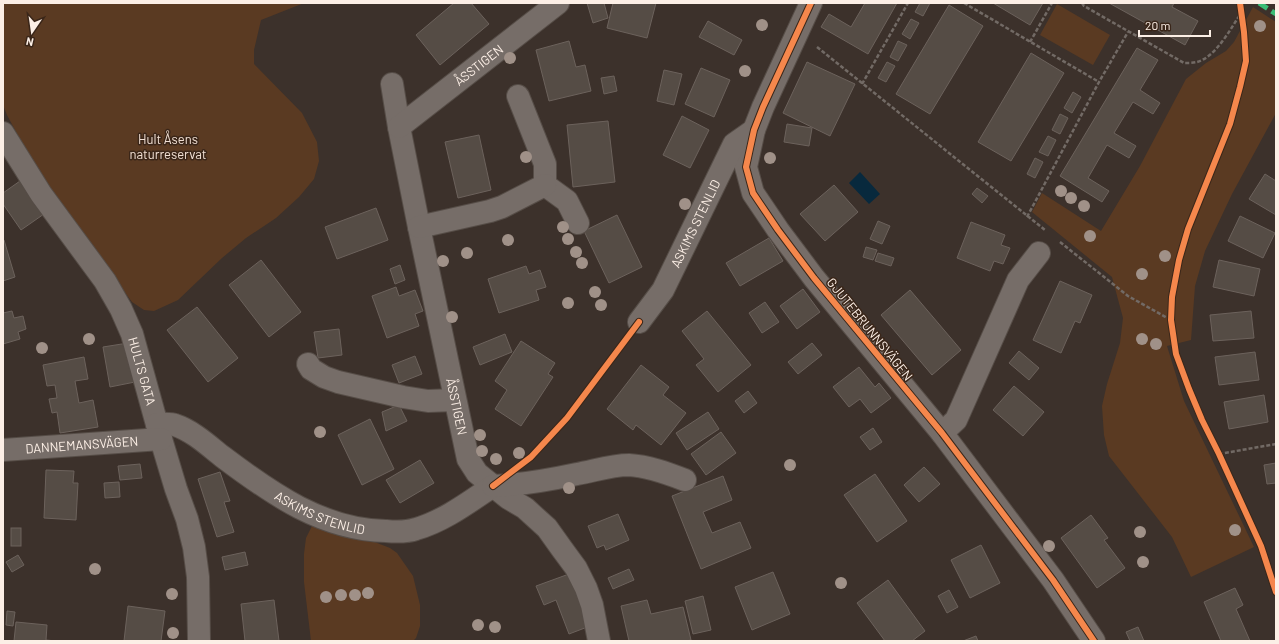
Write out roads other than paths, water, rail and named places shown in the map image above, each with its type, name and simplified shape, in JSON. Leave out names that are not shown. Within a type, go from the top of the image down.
[{"type":"street","name":"ÅSSTIGEN","points":[[399,127],[558,3]]},
{"type":"street","name":"GJUTEBRUNNSVÄGEN","points":[[811,3],[763,107],[754,130],[746,167],[753,193],[814,278],[942,433],[1053,580],[1094,641]]},
{"type":"street","name":"ÅSSTIGEN","points":[[392,84],[419,227],[468,459],[478,473],[508,498],[525,508],[544,525],[567,555],[576,568],[586,588],[592,605],[599,641]]},
{"type":"street","points":[[518,96],[545,164],[545,185]]},
{"type":"street","name":"ASKIMS STENLID","points":[[640,322],[664,290],[734,144],[754,130]]},
{"type":"street","name":"HULTS GATA","points":[[3,133],[41,194],[105,281],[121,309],[132,334],[159,432],[176,489],[187,519],[194,547],[198,577],[199,641]]},
{"type":"street","points":[[545,185],[566,201],[578,223]]},
{"type":"street","points":[[419,227],[502,207],[545,185]]},
{"type":"street","points":[[942,433],[956,420],[1018,280],[1039,253]]},
{"type":"street","points":[[308,364],[311,369],[324,377],[338,382],[403,397],[428,401],[455,400]]},
{"type":"street","name":"ASKIMS STENLID","points":[[159,432],[175,425],[193,434],[257,483],[292,504],[318,517],[360,530],[392,532],[415,530],[432,524],[493,486]]},
{"type":"street","name":"DANNEMANSVÄGEN","points":[[3,450],[159,432]]},
{"type":"street","points":[[493,486],[538,482],[608,467],[629,465],[654,469],[685,480]]},
{"type":"water","points":[[860,172],[880,194],[869,204],[849,183]]},
{"type":"park label","name":"Hult Åsens naturreservat","points":[[168,146]]}]
